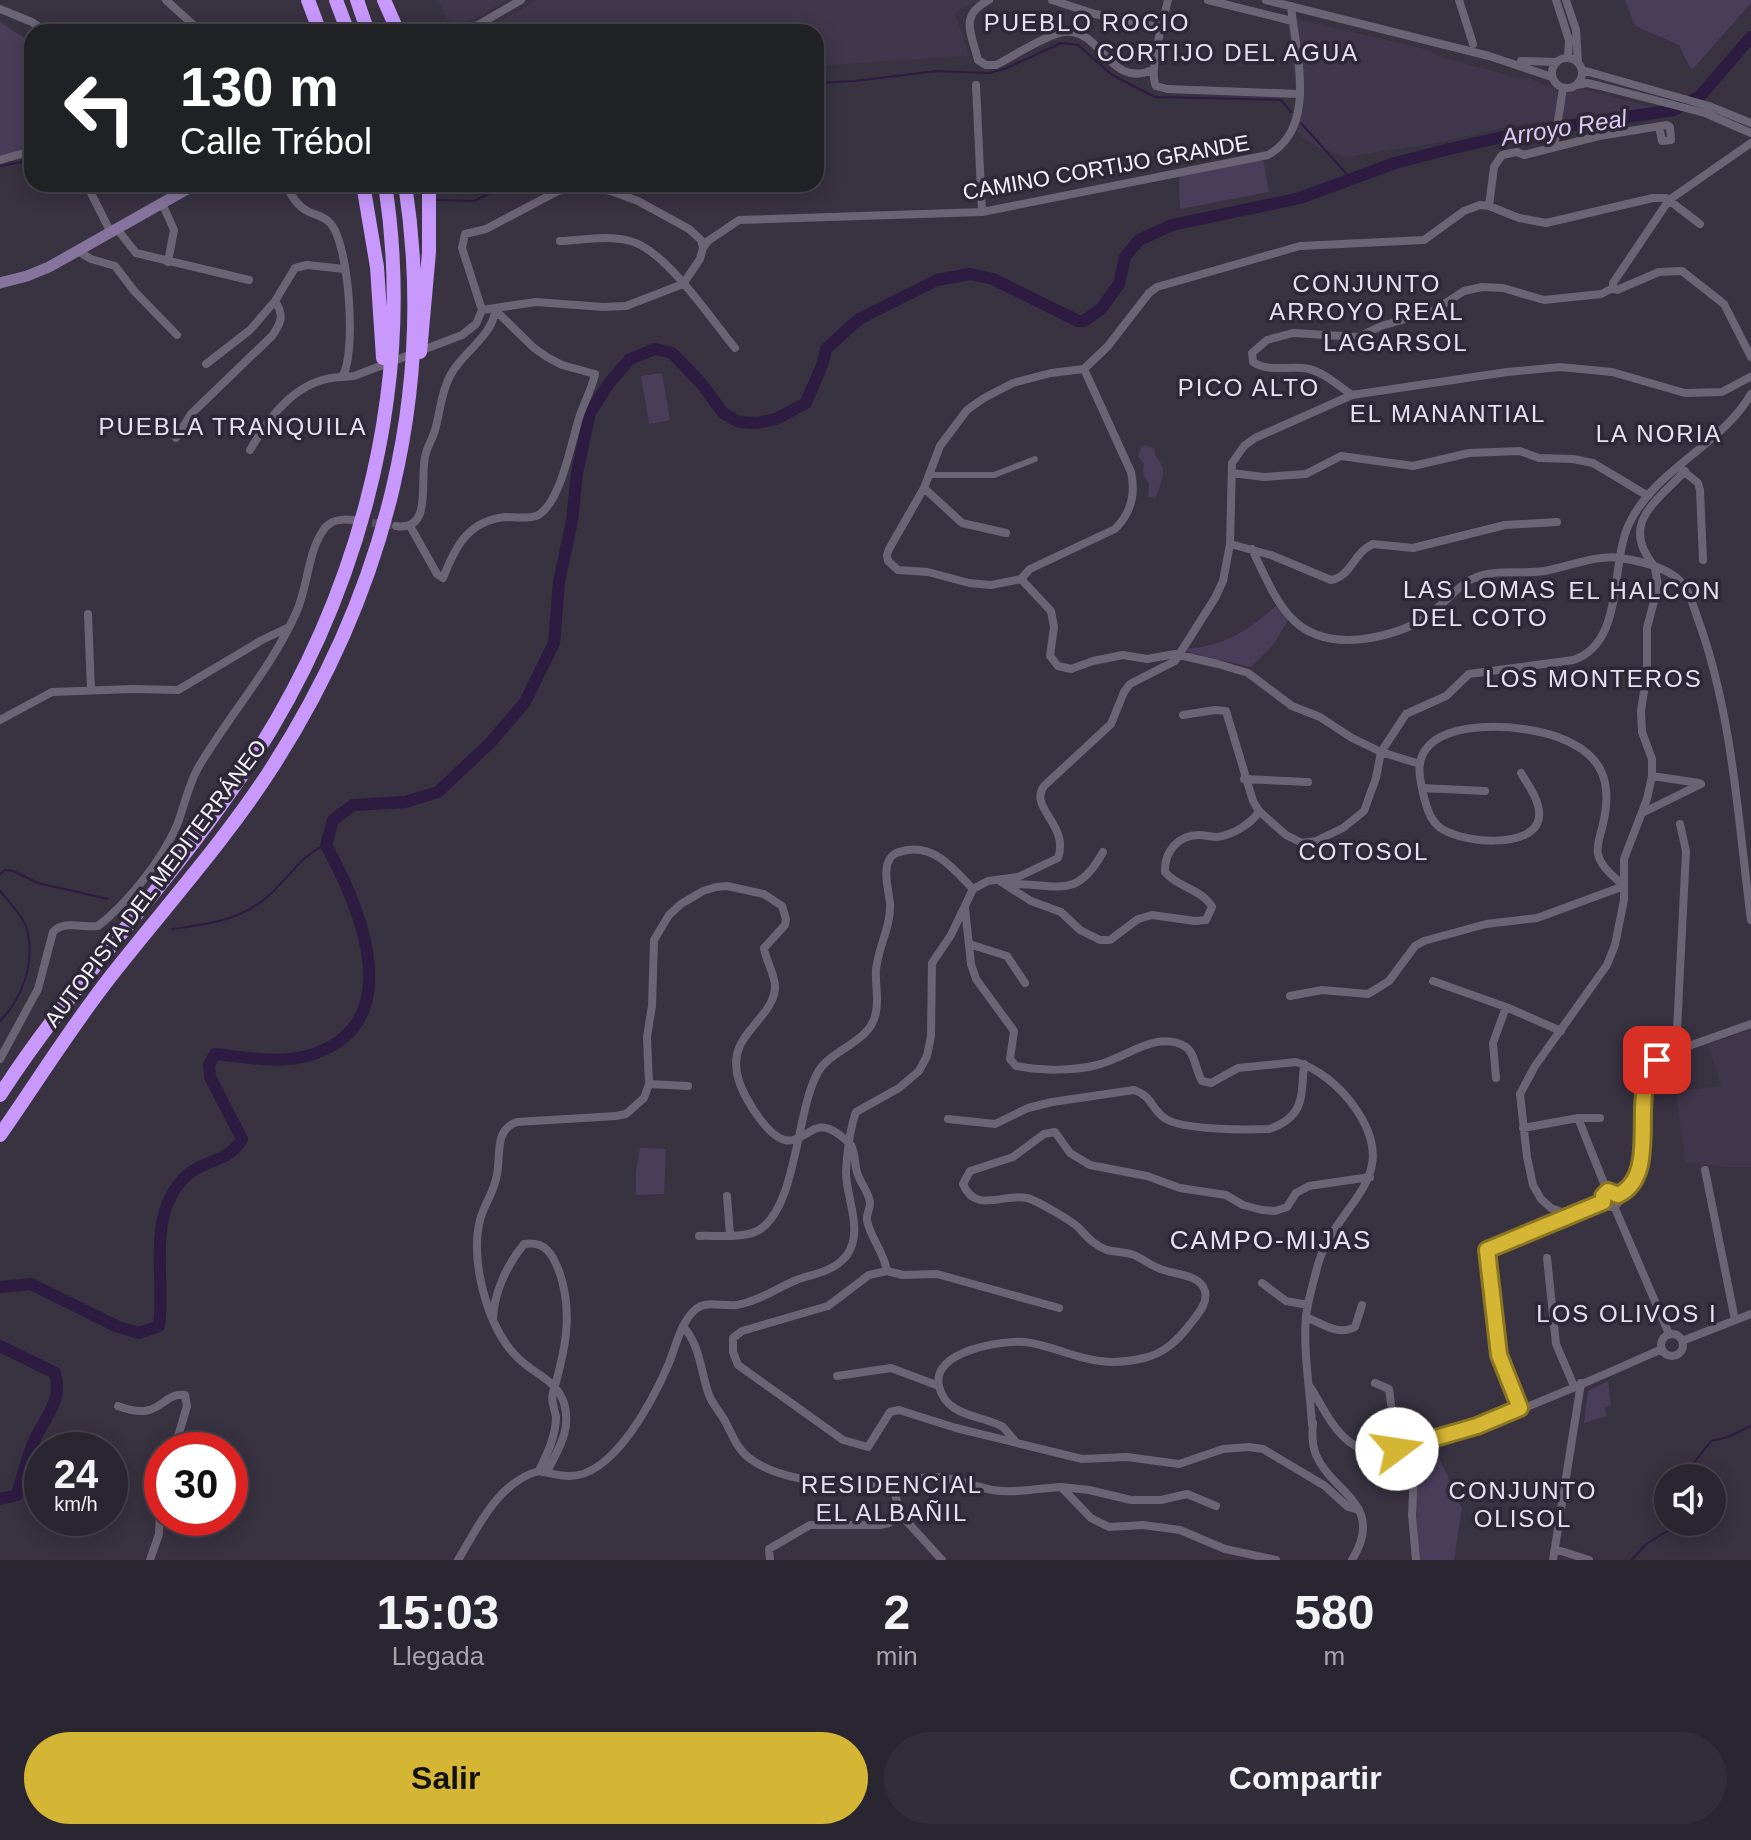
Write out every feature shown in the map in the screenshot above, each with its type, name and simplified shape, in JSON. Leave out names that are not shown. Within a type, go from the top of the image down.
[{"type":"highway","points":[[308,0],[317,24]]},
{"type":"highway","points":[[336,0],[345,24]]},
{"type":"highway","points":[[357,0],[365,24]]},
{"type":"highway","points":[[384,0],[394,24]]},
{"type":"highway","points":[[364,192],[382,315],[382,428]]},
{"type":"highway","name":"AUTOPISTA DEL MEDITERRÁNEO","points":[[0,1095],[232,791],[299,680],[322,633],[349,560],[371,483],[388,404],[394,285],[386,192]]},
{"type":"highway","name":"AUTOPISTA DEL MEDITERRÁNEO","points":[[0,1135],[109,978],[199,869],[273,767],[330,667],[363,590],[389,510],[403,442],[413,346],[413,283],[406,192]]},
{"type":"highway","points":[[403,442],[413,409],[425,313],[429,192]]},
{"type":"main road","points":[[0,283],[27,276],[78,251],[182,192]]},
{"type":"street","points":[[166,0],[192,24]]},
{"type":"street","points":[[480,24],[521,0]]},
{"type":"street","points":[[989,0],[973,10],[969,22],[978,60],[986,65],[996,65],[1055,34],[1069,32],[1082,35],[1123,72],[1135,74],[1154,69]]},
{"type":"street","points":[[1052,0],[1095,14],[1163,28]]},
{"type":"street","points":[[1168,0],[1153,80],[1161,88],[1300,94]]},
{"type":"street","points":[[1208,0],[1292,21]]},
{"type":"street","points":[[1266,0],[1489,56],[1552,77]]},
{"type":"street","points":[[1459,0],[1473,44]]},
{"type":"street","points":[[1556,0],[1569,40],[1568,58]]},
{"type":"street","points":[[1566,0],[1576,30],[1582,77],[1577,85]]},
{"type":"street","name":"CAMINO CORTIJO GRANDE","points":[[703,248],[708,241],[739,220],[982,212],[1268,155],[1290,136],[1299,108],[1291,6]]},
{"type":"street","points":[[0,9],[35,24]]},
{"type":"street","points":[[1489,56],[1534,63],[1568,58]]},
{"type":"street","points":[[1568,58],[1580,66],[1671,99],[1751,123]]},
{"type":"street","points":[[1557,62],[1552,77],[1563,88],[1590,84],[1671,99]]},
{"type":"street","points":[[976,85],[982,212]]},
{"type":"street","points":[[1555,140],[1563,88]]},
{"type":"street","points":[[1707,109],[1751,133]]},
{"type":"street","points":[[1489,206],[1496,163],[1502,155],[1548,146],[1555,140],[1659,127]]},
{"type":"street","points":[[1517,152],[1524,155],[1599,136]]},
{"type":"street","points":[[1613,288],[1615,277],[1669,200],[1751,143]]},
{"type":"street","points":[[0,160],[24,153]]},
{"type":"street","points":[[91,192],[114,231],[136,253],[249,280]]},
{"type":"street","points":[[291,192],[301,207],[332,225],[341,250],[349,329],[347,368],[342,377]]},
{"type":"street","points":[[250,450],[277,409],[311,383],[354,376],[449,340],[473,326],[482,310],[462,248],[465,234],[481,231],[557,192]]},
{"type":"street","points":[[482,310],[536,302],[626,306],[683,284],[693,271],[703,248],[701,240],[689,229],[629,197],[610,192]]},
{"type":"street","points":[[1084,369],[1133,481],[1132,502],[1115,529],[1030,569],[1021,579],[982,585],[928,572],[898,570],[888,561],[889,549],[924,488],[947,433],[967,410],[1013,383],[1051,373],[1084,369],[1108,346],[1149,293],[1161,284],[1300,246],[1424,240],[1472,207],[1489,206],[1519,218],[1546,223],[1653,198],[1666,198],[1700,224]]},
{"type":"street","points":[[162,203],[174,230],[168,262]]},
{"type":"street","points":[[560,241],[604,238],[633,241],[649,249],[683,284],[735,348]]},
{"type":"street","points":[[78,251],[91,259],[115,266],[135,292],[177,335]]},
{"type":"street","points":[[206,364],[250,330],[275,301],[295,268],[307,265],[344,269]]},
{"type":"street","points":[[1352,395],[1310,369],[1256,365],[1252,353],[1267,340],[1293,333],[1358,337],[1381,326],[1433,311],[1464,291],[1482,287],[1503,288],[1544,300],[1601,294],[1613,288],[1622,289],[1659,272],[1682,271],[1724,304],[1751,357]]},
{"type":"street","points":[[176,438],[191,414],[278,328],[282,313],[275,301]]},
{"type":"street","points":[[410,526],[437,574],[443,578],[459,541],[470,530],[499,518],[536,516],[545,508],[561,481],[595,374],[562,365],[547,357],[495,310]]},
{"type":"street","points":[[396,526],[410,526],[418,517],[422,505],[424,460],[434,435],[446,383],[458,363],[491,325],[495,310]]},
{"type":"street","points":[[458,1560],[499,1496],[523,1478],[543,1472],[569,1477],[578,1475],[620,1448],[652,1397],[683,1326],[696,1309],[702,1305],[737,1305],[769,1294],[795,1280],[832,1268],[847,1255],[853,1240],[854,1225],[846,1171],[851,1126],[856,1112],[899,1088],[919,1071],[927,1056],[931,1036],[932,963],[951,935],[973,889],[981,883],[1018,877],[1058,858],[1061,849],[1059,837],[1051,816],[1040,804],[1039,792],[1111,724],[1130,684],[1170,665],[1215,598],[1223,581],[1230,544],[1232,463],[1237,454],[1255,438],[1352,395],[1374,390],[1560,367],[1612,372],[1685,393],[1722,392],[1751,376]]},
{"type":"street","points":[[1183,715],[1226,711],[1244,779],[1259,811],[1286,835],[1302,843],[1316,841],[1343,828],[1364,811],[1381,752],[1406,714],[1446,696],[1469,674],[1553,664],[1586,655],[1601,636],[1611,614],[1617,589],[1619,557],[1629,525],[1648,496],[1682,469],[1721,431],[1751,394]]},
{"type":"street","points":[[1232,473],[1264,477],[1306,474],[1341,456],[1413,466],[1469,453],[1520,451],[1539,458],[1593,463],[1648,496]]},
{"type":"street","points":[[928,475],[994,475],[1035,459]]},
{"type":"street","points":[[1682,469],[1698,483],[1700,490],[1703,560]]},
{"type":"street","points":[[1576,1214],[1551,1208],[1533,1185],[1520,1094],[1535,1066],[1607,965],[1615,945],[1624,886],[1624,859],[1652,776],[1652,759],[1640,722],[1647,672],[1647,628],[1658,586],[1655,568],[1639,543],[1639,530],[1643,516],[1682,469]]},
{"type":"street","points":[[924,488],[962,523],[1006,533]]},
{"type":"street","points":[[0,1059],[38,989],[53,932],[65,925],[98,926],[146,876],[176,827],[198,769],[275,654],[298,611],[312,554],[323,529],[334,520],[360,521]]},
{"type":"street","points":[[1230,544],[1287,561],[1324,579],[1337,580],[1366,546],[1373,544],[1413,548],[1505,525],[1557,522]]},
{"type":"street","points":[[1252,549],[1274,593],[1292,620],[1308,633],[1342,641],[1396,632],[1426,617],[1467,582],[1488,574],[1534,572],[1619,557],[1674,577],[1689,594],[1721,695],[1751,920]]},
{"type":"street","points":[[1021,579],[1051,611],[1054,627],[1050,656],[1058,666],[1071,669],[1115,655],[1147,659],[1179,655],[1248,673],[1292,706],[1320,717],[1352,738],[1381,752],[1420,764]]},
{"type":"street","points":[[88,614],[91,690]]},
{"type":"street","points":[[0,720],[52,692],[178,690],[262,640],[289,628]]},
{"type":"street","points":[[1521,773],[1539,806],[1539,820],[1531,830],[1496,841],[1457,837],[1436,825],[1430,816],[1422,788],[1420,764],[1422,754],[1436,737],[1457,731],[1527,729],[1561,738],[1579,747],[1599,766],[1606,787],[1598,853],[1608,871],[1624,886]]},
{"type":"street","points":[[1642,813],[1701,784],[1652,776]]},
{"type":"street","points":[[1244,779],[1308,782]]},
{"type":"street","points":[[1422,788],[1485,791]]},
{"type":"street","points":[[997,880],[1031,901],[1061,912],[1080,930],[1100,940],[1110,940],[1138,919],[1152,915],[1206,920],[1212,907],[1208,900],[1171,880],[1165,872],[1168,853],[1181,838],[1195,835],[1217,837],[1231,833],[1247,824],[1259,811]]},
{"type":"street","points":[[1676,1050],[1686,851],[1680,824]]},
{"type":"street","points":[[699,1236],[749,1234],[760,1230],[780,1205],[811,1088],[820,1069],[867,1032],[876,1015],[876,969],[890,909],[886,867],[892,856],[919,848],[935,853],[973,889]]},
{"type":"street","points":[[1007,884],[1029,883],[1064,888],[1079,883],[1091,873],[1103,852]]},
{"type":"street","points":[[555,1387],[514,1355],[492,1321],[483,1294],[477,1237],[483,1208],[494,1187],[500,1141],[506,1126],[517,1122],[626,1114],[644,1098],[649,1084],[647,1037],[652,1006],[654,940],[669,915],[703,891],[727,886],[764,894],[782,906],[785,925],[764,948],[775,988],[771,1001],[743,1038],[736,1067],[743,1090],[759,1118],[773,1134],[793,1140],[810,1129],[823,1127],[836,1132],[850,1144],[858,1176],[870,1202],[867,1219],[884,1255],[887,1271]]},
{"type":"street","points":[[1290,996],[1322,990],[1368,994],[1389,981],[1415,946],[1424,941],[1486,924],[1537,918],[1624,886]]},
{"type":"street","points":[[964,905],[976,979],[1014,1031],[1010,1059],[1016,1066],[1102,1065],[1133,1049],[1163,1043],[1185,1047],[1191,1052],[1202,1081],[1211,1083],[1238,1068],[1296,1062],[1304,1064],[1340,1091],[1362,1117],[1374,1162],[1370,1177],[1322,1248],[1306,1317],[1315,1452],[1321,1464],[1354,1499],[1363,1528],[1362,1539],[1352,1560]]},
{"type":"street","points":[[969,944],[1007,956],[1025,983]]},
{"type":"street","points":[[1433,981],[1561,1031]]},
{"type":"street","points":[[1496,1078],[1493,1043],[1506,1007]]},
{"type":"street","points":[[1618,1195],[1627,1191],[1637,1177],[1645,1090],[1649,1071],[1657,1060],[1676,1050],[1751,1024]]},
{"type":"street","points":[[948,1119],[995,1124],[1028,1108],[1052,1102],[1134,1090],[1145,1093],[1164,1119],[1182,1125],[1269,1129],[1295,1115],[1300,1105],[1304,1064]]},
{"type":"street","points":[[649,1084],[688,1086]]},
{"type":"street","points":[[1523,1128],[1578,1118],[1600,1118]]},
{"type":"street","points":[[1578,1118],[1607,1191]]},
{"type":"street","points":[[1015,1441],[1003,1428],[961,1412],[951,1404],[939,1386],[939,1374],[945,1362],[958,1353],[1004,1343],[1038,1344],[1105,1362],[1142,1359],[1175,1343],[1205,1300],[1202,1286],[1196,1280],[1157,1268],[1132,1254],[1100,1247],[1073,1223],[1036,1201],[1016,1196],[980,1201],[966,1192],[963,1184],[970,1171],[1013,1157],[1044,1134],[1055,1132],[1070,1153],[1090,1165],[1147,1176],[1180,1188],[1226,1195],[1243,1205],[1262,1210],[1275,1211],[1287,1207],[1296,1193],[1309,1186],[1370,1177]]},
{"type":"street","points":[[1705,1170],[1735,1320]]},
{"type":"street","points":[[1603,1202],[1609,1207],[1619,1200],[1614,1191],[1607,1191]]},
{"type":"street","points":[[1603,1202],[1607,1191]]},
{"type":"street","points":[[727,1196],[730,1235]]},
{"type":"street","points":[[1520,1408],[1499,1355],[1487,1250],[1603,1202]]},
{"type":"street","points":[[1614,1206],[1669,1334]]},
{"type":"street","points":[[492,1321],[493,1307],[514,1257],[524,1244],[535,1243],[547,1248],[554,1257],[564,1287],[569,1318],[564,1358],[552,1396],[555,1431],[543,1472]]},
{"type":"street","points":[[1547,1258],[1556,1344],[1577,1384],[1553,1560]]},
{"type":"street","points":[[1059,1308],[937,1274],[903,1275],[887,1271],[869,1275],[828,1306],[742,1331],[733,1338],[733,1352],[738,1365],[834,1434],[859,1446],[868,1447],[890,1412],[899,1410],[956,1428],[1082,1459],[1127,1457],[1179,1464],[1223,1449],[1263,1449],[1325,1486],[1348,1507],[1359,1510]]},
{"type":"street","points":[[1262,1283],[1286,1301],[1308,1305]]},
{"type":"street","points":[[1306,1317],[1332,1329],[1349,1330],[1355,1327],[1362,1305]]},
{"type":"street","points":[[1682,1341],[1751,1314]]},
{"type":"street","points":[[683,1326],[698,1348],[712,1404],[747,1457],[770,1469],[791,1475],[881,1487],[907,1479],[938,1477],[966,1480],[993,1490],[1061,1487],[1131,1500],[1161,1500],[1187,1494],[1216,1506]]},
{"type":"street","points":[[1669,1334],[1678,1336],[1682,1341],[1682,1348],[1677,1354],[1667,1354],[1662,1349],[1662,1340],[1669,1334]]},
{"type":"street","points":[[1309,1385],[1327,1415],[1354,1445],[1370,1451],[1397,1449],[1477,1426],[1662,1349]]},
{"type":"street","points":[[837,1376],[891,1368],[939,1386]]},
{"type":"street","points":[[1375,1383],[1384,1385],[1391,1395],[1397,1449],[1414,1473],[1412,1515],[1416,1560]]},
{"type":"street","points":[[118,1406],[130,1411],[151,1411],[177,1394],[185,1395],[187,1406],[179,1432]]},
{"type":"street","points":[[1312,1425],[1318,1415],[1327,1415]]},
{"type":"street","points":[[893,1485],[900,1514],[942,1560]]},
{"type":"street","points":[[1061,1487],[1091,1518],[1109,1527],[1143,1525],[1180,1530],[1225,1549],[1276,1560]]},
{"type":"street","points":[[770,1560],[769,1549],[810,1525],[880,1525],[889,1523],[900,1514]]},
{"type":"street","points":[[150,1560],[158,1536]]},
{"type":"street","points":[[1555,1549],[1589,1560]]},
{"type":"shaded area","points":[[437,0],[508,0],[465,24],[451,24]]},
{"type":"shaded area","points":[[537,0],[979,0],[955,13],[969,56],[829,65],[824,69],[824,24],[496,24]]},
{"type":"shaded area","points":[[1625,0],[1751,0],[1751,3],[1693,69],[1679,45],[1635,26]]},
{"type":"shaded area","points":[[1287,17],[1429,50],[1440,57],[1526,80],[1529,78],[1565,94],[1583,89],[1651,107],[1512,126],[1442,142],[1346,157],[1319,148],[1302,137],[1290,123],[1296,97]]},
{"type":"shaded area","points":[[0,22],[24,38],[24,150],[0,156]]},
{"type":"shaded area","points":[[1263,159],[1269,192],[1180,209],[1179,176]]},
{"type":"shaded area","points":[[662,373],[670,420],[649,424],[641,376]]},
{"type":"shaded area","points":[[1145,445],[1154,448],[1163,469],[1155,498],[1148,497],[1149,484],[1143,473],[1144,464],[1138,456]]},
{"type":"shaded area","points":[[1276,606],[1288,620],[1273,645],[1251,667],[1191,653],[1186,649],[1213,645],[1235,636]]},
{"type":"shaded area","points":[[1751,1030],[1751,1167],[1685,1162],[1676,1091],[1721,1086],[1708,1044]]},
{"type":"shaded area","points":[[640,1148],[666,1149],[664,1194],[636,1195]]},
{"type":"shaded area","points":[[1608,1381],[1611,1405],[1605,1408],[1607,1416],[1584,1423],[1588,1391]]},
{"type":"shaded area","points":[[1437,1453],[1462,1508],[1454,1560],[1419,1560],[1418,1472],[1407,1457],[1414,1455],[1416,1459]]},
{"type":"waterway","name":"Arroyo Real","points":[[0,1287],[31,1284],[118,1327],[139,1333],[159,1326],[160,1247],[165,1209],[186,1176],[230,1153],[242,1139],[210,1077],[209,1065],[215,1054],[273,1060],[307,1056],[339,1041],[359,1020],[368,993],[369,964],[363,932],[352,901],[326,845],[333,820],[353,805],[405,802],[438,792],[491,742],[525,702],[554,643],[559,582],[590,413],[609,383],[630,359],[655,349],[672,353],[701,383],[723,413],[739,422],[757,423],[776,419],[806,403],[826,349],[859,319],[937,280],[970,274],[993,279],[1078,321],[1084,321],[1101,309],[1119,284],[1125,257],[1139,240],[1172,225],[1300,198],[1395,163],[1445,150],[1515,134],[1674,110],[1700,96],[1751,37]]},
{"type":"waterway","points":[[824,83],[936,71],[989,73],[1061,43],[1078,45],[1112,75],[1155,97],[1281,100],[1291,112]]},
{"type":"waterway","points":[[1301,123],[1351,179]]},
{"type":"waterway","points":[[0,166],[24,162]]},
{"type":"waterway","points":[[437,200],[474,201],[492,192]]},
{"type":"waterway","points":[[172,929],[209,923],[245,912],[274,891],[309,855],[326,845]]},
{"type":"waterway","points":[[0,874],[5,870],[13,871],[38,883],[108,899]]},
{"type":"waterway","points":[[0,891],[24,922],[29,945],[28,969],[20,992],[0,1021]]},
{"type":"waterway","points":[[0,1346],[55,1373],[57,1383],[55,1400],[32,1446],[17,1495],[0,1499]]},
{"type":"waterway","points":[[1693,1464],[1711,1441],[1751,1426]]},
{"type":"waterway","points":[[1632,1560],[1646,1544],[1659,1536]]},
{"type":"tunnel","points":[[360,521],[396,526]]},
{"type":"district","name":"PUEBLO ROCIO","points":[[1087,23]]},
{"type":"district","name":"CORTIJO DEL AGUA","points":[[1228,53]]},
{"type":"district","name":"CONJUNTO ARROYO REAL","points":[[1367,298]]},
{"type":"district","name":"LAGARSOL","points":[[1396,343]]},
{"type":"district","name":"PICO ALTO","points":[[1249,388]]},
{"type":"district","name":"EL MANANTIAL","points":[[1448,414]]},
{"type":"district","name":"PUEBLA TRANQUILA","points":[[233,427]]},
{"type":"district","name":"LA NORIA","points":[[1659,434]]},
{"type":"district","name":"EL HALCON","points":[[1645,591]]},
{"type":"district","name":"LAS LOMAS DEL COTO","points":[[1480,604]]},
{"type":"district","name":"LOS MONTEROS","points":[[1594,679]]},
{"type":"district","name":"COTOSOL","points":[[1364,852]]},
{"type":"district","name":"CAMPO-MIJAS","points":[[1271,1240]]},
{"type":"district","name":"LOS OLIVOS I","points":[[1627,1314]]},
{"type":"district","name":"RESIDENCIAL EL ALBAÑIL","points":[[892,1499]]},
{"type":"district","name":"CONJUNTO OLISOL","points":[[1523,1505]]},
{"type":"route","points":[[1397,1449],[1477,1426],[1520,1408],[1499,1355],[1487,1250],[1603,1202],[1603,1196],[1608,1191],[1618,1195],[1633,1185],[1639,1163],[1647,1078],[1657,1060]]}]
